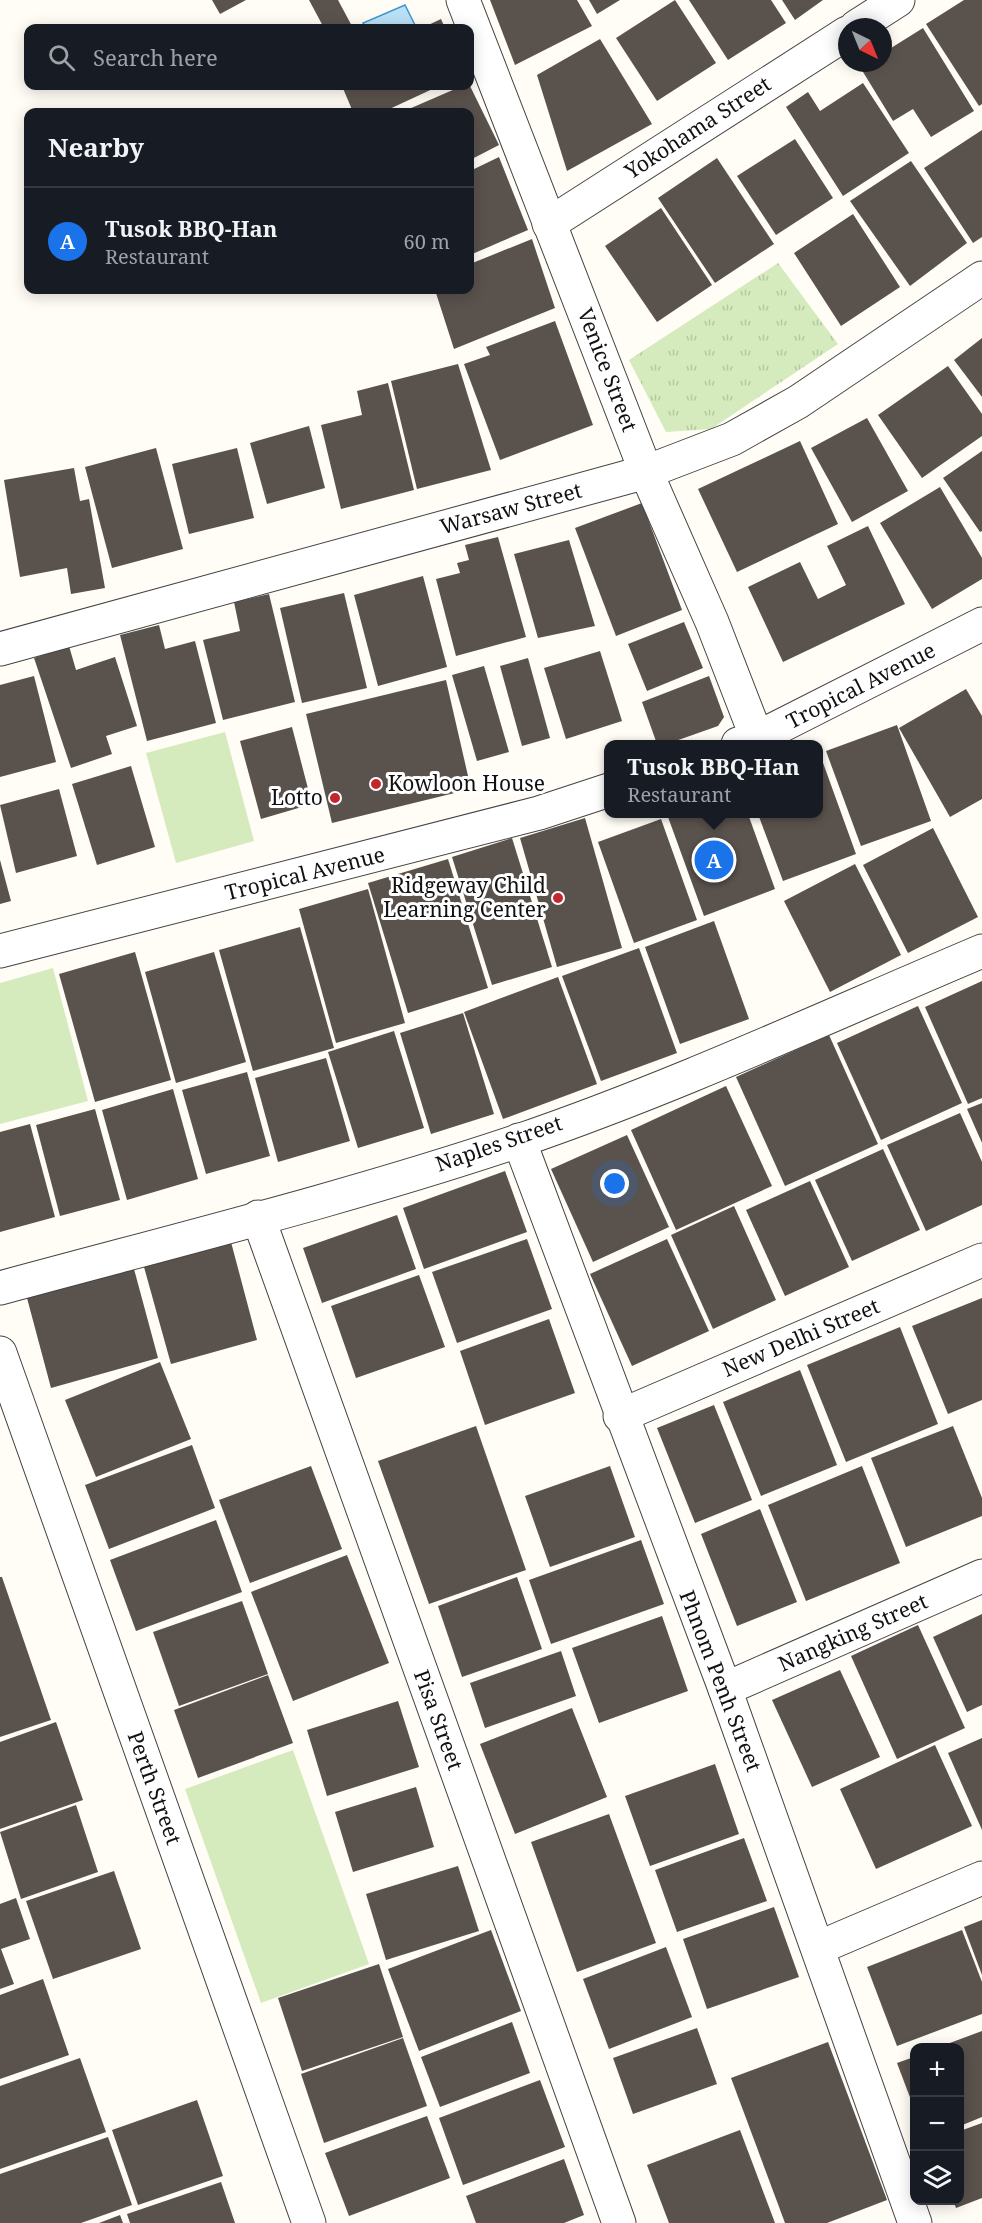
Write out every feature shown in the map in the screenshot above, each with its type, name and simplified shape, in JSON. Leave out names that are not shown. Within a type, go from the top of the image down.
[{"type":"street","name":"Venice Street","points":[[463,0],[472,24]]},
{"type":"street","points":[[870,18],[898,0]]},
{"type":"street","name":"Venice Street","points":[[474,29],[646,472],[711,622],[748,740]]},
{"type":"street","name":"Yokohama Street","points":[[549,224],[838,39]]},
{"type":"street","name":"Warsaw Street","points":[[0,649],[646,472],[732,439],[798,402],[982,278]]},
{"type":"street","name":"Tropical Avenue","points":[[750,740],[982,624]]},
{"type":"street","name":"Tropical Avenue","points":[[0,951],[539,813],[604,792]]},
{"type":"street","name":"Naples Street","points":[[0,1288],[258,1217],[519,1140],[680,1079],[982,951]]},
{"type":"street","name":"Phnom Penh Street","points":[[519,1140],[620,1416],[725,1689],[915,2223]]},
{"type":"street","name":"Pisa Street","points":[[258,1217],[619,2223]]},
{"type":"street","name":"New Delhi Street","points":[[620,1416],[982,1260]]},
{"type":"street","name":"Perth Street","points":[[0,1353],[309,2223]]},
{"type":"street","name":"Nangking Street","points":[[725,1689],[982,1576]]},
{"type":"street","points":[[818,1948],[982,1878]]},
{"type":"green space","points":[[778,263],[838,344],[711,429],[666,432],[629,360]]},
{"type":"green space","points":[[225,732],[254,841],[176,863],[146,753]]},
{"type":"green space","points":[[53,968],[88,1101],[0,1124],[0,983]]},
{"type":"green space","points":[[293,1750],[369,1964],[261,2003],[185,1789]]},
{"type":"water","points":[[405,5],[414,24],[364,24]]},
{"type":"building","points":[[212,0],[246,0],[220,14]]},
{"type":"building","points":[[309,0],[338,0],[351,24],[322,24]]},
{"type":"building","points":[[490,0],[577,0],[592,26],[515,65]]},
{"type":"building","points":[[589,0],[620,0],[597,14]]},
{"type":"building","points":[[675,0],[716,63],[657,101],[616,38]]},
{"type":"building","points":[[689,0],[771,0],[786,23],[728,60]]},
{"type":"building","points":[[782,0],[823,0],[795,20]]},
{"type":"building","points":[[964,0],[982,0],[982,104],[979,106],[926,24]]},
{"type":"building","points":[[441,19],[443,24],[430,24]]},
{"type":"building","points":[[923,28],[974,111],[931,137],[913,109],[893,121],[863,72],[892,72],[892,47]]},
{"type":"building","points":[[600,39],[652,124],[567,171],[537,75]]},
{"type":"building","points":[[863,83],[909,153],[843,196],[786,107],[808,92],[820,111]]},
{"type":"building","points":[[344,90],[430,90],[392,108],[351,108]]},
{"type":"building","points":[[453,90],[472,90],[499,145],[474,158],[474,108],[411,108]]},
{"type":"building","points":[[982,130],[982,237],[973,243],[924,168]]},
{"type":"building","points":[[795,139],[833,198],[776,235],[737,176]]},
{"type":"building","points":[[499,157],[528,230],[474,253],[474,169]]},
{"type":"building","points":[[717,158],[774,244],[715,283],[658,198]]},
{"type":"building","points":[[911,161],[967,243],[910,286],[850,201]]},
{"type":"building","points":[[661,208],[712,285],[657,322],[605,246]]},
{"type":"building","points":[[853,214],[900,287],[841,326],[794,253]]},
{"type":"building","points":[[532,239],[555,308],[454,349],[436,294],[474,294],[474,262]]},
{"type":"building","points":[[555,321],[593,425],[500,460],[464,364],[490,355],[486,347]]},
{"type":"building","points":[[982,338],[982,397],[954,360]]},
{"type":"building","points":[[458,364],[491,470],[417,489],[391,381]]},
{"type":"building","points":[[948,366],[982,414],[982,436],[922,478],[878,415]]},
{"type":"building","points":[[388,383],[414,490],[341,509],[321,425],[362,415],[357,391]]},
{"type":"building","points":[[867,418],[908,491],[852,522],[811,448]]},
{"type":"building","points":[[309,426],[325,488],[267,504],[250,443]]},
{"type":"building","points":[[800,441],[838,524],[737,572],[698,489]]},
{"type":"building","points":[[156,448],[183,549],[112,568],[85,467]]},
{"type":"building","points":[[237,448],[254,518],[189,534],[172,464]]},
{"type":"building","points":[[982,451],[982,531],[980,532],[943,478]]},
{"type":"building","points":[[74,468],[80,501],[89,499],[105,588],[71,594],[67,568],[20,577],[4,480]]},
{"type":"building","points":[[940,487],[982,558],[982,579],[932,609],[880,523]]},
{"type":"building","points":[[642,503],[682,610],[616,636],[575,528]]},
{"type":"building","points":[[868,526],[905,604],[783,662],[748,587],[800,562],[818,599],[846,585],[827,546]]},
{"type":"building","points":[[498,537],[526,637],[456,656],[436,579],[460,573],[457,563],[469,560],[465,545]]},
{"type":"building","points":[[569,540],[595,626],[538,638],[514,554]]},
{"type":"building","points":[[423,576],[447,667],[378,686],[354,595]]},
{"type":"building","points":[[344,593],[367,688],[302,703],[280,608]]},
{"type":"building","points":[[269,594],[295,702],[223,720],[203,640],[240,631],[234,602]]},
{"type":"building","points":[[684,622],[703,668],[647,691],[628,644]]},
{"type":"building","points":[[159,625],[165,649],[195,641],[216,723],[147,741],[120,635]]},
{"type":"building","points":[[69,646],[76,670],[115,657],[137,726],[106,736],[112,754],[71,768],[34,658]]},
{"type":"building","points":[[600,651],[622,721],[566,739],[544,668]]},
{"type":"building","points":[[528,658],[550,738],[522,746],[500,666]]},
{"type":"building","points":[[484,666],[509,752],[477,761],[452,675]]},
{"type":"building","points":[[34,676],[56,762],[0,777],[0,685]]},
{"type":"building","points":[[709,676],[724,717],[718,726],[678,740],[656,740],[642,702]]},
{"type":"building","points":[[446,680],[471,789],[332,823],[306,714]]},
{"type":"building","points":[[966,689],[982,716],[982,799],[950,817],[899,728]]},
{"type":"building","points":[[897,725],[931,821],[861,846],[826,751]]},
{"type":"building","points":[[292,727],[312,804],[261,819],[240,741]]},
{"type":"building","points":[[823,763],[856,854],[783,881],[759,818],[823,818]]},
{"type":"building","points":[[131,766],[155,847],[97,865],[72,784]]},
{"type":"building","points":[[59,789],[77,856],[16,873],[0,805]]},
{"type":"building","points":[[585,818],[622,948],[557,967],[520,838]]},
{"type":"building","points":[[668,818],[749,818],[775,889],[704,916]]},
{"type":"building","points":[[661,819],[697,920],[634,943],[598,842]]},
{"type":"building","points":[[933,828],[978,917],[908,953],[863,865]]},
{"type":"building","points":[[512,838],[552,967],[492,985],[452,857]]},
{"type":"building","points":[[448,859],[488,988],[408,1013],[368,883]]},
{"type":"building","points":[[0,860],[11,901],[0,904]]},
{"type":"building","points":[[855,864],[901,955],[830,992],[784,901]]},
{"type":"building","points":[[368,889],[405,1023],[336,1043],[299,909]]},
{"type":"building","points":[[714,921],[749,1019],[680,1044],[645,947]]},
{"type":"building","points":[[300,927],[334,1048],[253,1071],[219,950]]},
{"type":"building","points":[[639,948],[677,1053],[601,1081],[562,976]]},
{"type":"building","points":[[135,952],[171,1080],[95,1102],[59,974]]},
{"type":"building","points":[[214,952],[246,1062],[176,1083],[145,972]]},
{"type":"building","points":[[558,977],[597,1084],[503,1119],[464,1012]]},
{"type":"building","points":[[982,981],[982,1098],[968,1104],[925,1007]]},
{"type":"building","points":[[918,1006],[962,1103],[881,1140],[837,1043]]},
{"type":"building","points":[[463,1013],[494,1114],[431,1134],[400,1033]]},
{"type":"building","points":[[394,1031],[424,1128],[358,1148],[328,1052]]},
{"type":"building","points":[[829,1035],[878,1144],[785,1186],[736,1077]]},
{"type":"building","points":[[326,1058],[350,1141],[278,1162],[255,1078]]},
{"type":"building","points":[[247,1072],[270,1156],[206,1174],[182,1090]]},
{"type":"building","points":[[726,1086],[772,1186],[676,1230],[631,1130]]},
{"type":"building","points":[[173,1089],[198,1179],[127,1200],[102,1110]]},
{"type":"building","points":[[982,1103],[982,1143],[967,1109]]},
{"type":"building","points":[[95,1109],[120,1200],[60,1216],[36,1125]]},
{"type":"building","points":[[960,1113],[982,1162],[982,1205],[926,1231],[887,1145]]},
{"type":"building","points":[[30,1124],[55,1217],[0,1232],[0,1132]]},
{"type":"building","points":[[627,1135],[669,1227],[593,1262],[551,1169]]},
{"type":"building","points":[[883,1149],[920,1230],[852,1261],[815,1180]]},
{"type":"building","points":[[505,1171],[527,1232],[424,1269],[403,1208]]},
{"type":"building","points":[[810,1181],[849,1267],[785,1296],[746,1210]]},
{"type":"building","points":[[734,1206],[776,1300],[713,1329],[671,1235]]},
{"type":"building","points":[[397,1215],[416,1269],[322,1303],[303,1248]]},
{"type":"building","points":[[527,1239],[552,1309],[457,1343],[432,1272]]},
{"type":"building","points":[[667,1239],[709,1331],[632,1366],[590,1274]]},
{"type":"building","points":[[231,1242],[257,1340],[171,1364],[144,1267]]},
{"type":"building","points":[[134,1269],[158,1358],[51,1388],[27,1298]]},
{"type":"building","points":[[419,1275],[445,1347],[356,1378],[331,1306]]},
{"type":"building","points":[[982,1298],[982,1400],[948,1414],[912,1326]]},
{"type":"building","points":[[549,1319],[575,1393],[485,1425],[460,1351]]},
{"type":"building","points":[[900,1327],[938,1424],[846,1462],[807,1365]]},
{"type":"building","points":[[160,1362],[191,1439],[96,1477],[65,1400]]},
{"type":"building","points":[[800,1370],[837,1465],[761,1496],[723,1402]]},
{"type":"building","points":[[714,1405],[752,1500],[695,1523],[657,1428]]},
{"type":"building","points":[[476,1426],[526,1570],[429,1604],[378,1461]]},
{"type":"building","points":[[953,1426],[982,1498],[982,1516],[906,1547],[871,1458]]},
{"type":"building","points":[[192,1445],[215,1508],[109,1549],[85,1485]]},
{"type":"building","points":[[311,1466],[342,1549],[250,1583],[219,1500]]},
{"type":"building","points":[[610,1466],[635,1537],[550,1567],[525,1496]]},
{"type":"building","points":[[862,1466],[900,1563],[806,1601],[768,1505]]},
{"type":"building","points":[[760,1509],[797,1602],[737,1626],[701,1534]]},
{"type":"building","points":[[216,1520],[242,1592],[136,1631],[110,1560]]},
{"type":"building","points":[[641,1540],[664,1604],[551,1644],[529,1580]]},
{"type":"building","points":[[347,1555],[389,1663],[293,1701],[251,1592]]},
{"type":"building","points":[[0,1577],[2,1577],[51,1720],[0,1737]]},
{"type":"building","points":[[517,1577],[542,1649],[462,1677],[438,1606]]},
{"type":"building","points":[[242,1601],[268,1674],[179,1706],[153,1632]]},
{"type":"building","points":[[982,1614],[982,1705],[967,1712],[933,1637]]},
{"type":"building","points":[[662,1616],[688,1691],[599,1723],[572,1648]]},
{"type":"building","points":[[918,1625],[965,1728],[897,1759],[851,1656]]},
{"type":"building","points":[[561,1651],[576,1696],[485,1728],[470,1683]]},
{"type":"building","points":[[840,1670],[880,1757],[812,1787],[772,1700]]},
{"type":"building","points":[[268,1675],[293,1743],[198,1778],[174,1710]]},
{"type":"building","points":[[398,1701],[419,1767],[327,1796],[307,1730]]},
{"type":"building","points":[[572,1708],[607,1797],[515,1834],[480,1744]]},
{"type":"building","points":[[56,1722],[83,1800],[0,1829],[0,1742]]},
{"type":"building","points":[[982,1738],[982,1830],[948,1753]]},
{"type":"building","points":[[935,1745],[972,1826],[876,1869],[840,1789]]},
{"type":"building","points":[[715,1764],[739,1834],[650,1866],[625,1796]]},
{"type":"building","points":[[416,1787],[434,1847],[353,1872],[335,1812]]},
{"type":"building","points":[[76,1805],[98,1872],[21,1899],[0,1832]]},
{"type":"building","points":[[609,1814],[656,1943],[577,1972],[531,1842]]},
{"type":"building","points":[[744,1838],[767,1901],[677,1932],[655,1870]]},
{"type":"building","points":[[458,1866],[479,1931],[386,1960],[366,1894]]},
{"type":"building","points":[[114,1871],[141,1949],[53,1979],[26,1901]]},
{"type":"building","points":[[16,1898],[30,1939],[1,1949],[14,1984],[0,1989],[0,1904]]},
{"type":"building","points":[[774,1907],[799,1977],[707,2009],[683,1939]]},
{"type":"building","points":[[982,1920],[982,1975],[964,1927]]},
{"type":"building","points":[[491,1930],[521,2011],[419,2051],[388,1969]]},
{"type":"building","points":[[962,1930],[982,1982],[982,2014],[897,2046],[867,1967]]},
{"type":"building","points":[[666,1947],[692,2017],[609,2049],[583,1979]]},
{"type":"building","points":[[379,1964],[403,2037],[302,2071],[278,1998]]},
{"type":"building","points":[[43,1979],[69,2055],[0,2079],[0,1995]]},
{"type":"building","points":[[512,2022],[530,2073],[440,2107],[421,2057]]},
{"type":"building","points":[[697,2028],[717,2084],[633,2114],[613,2058]]},
{"type":"building","points":[[982,2031],[982,2117],[964,2124],[964,2043],[950,2043]]},
{"type":"building","points":[[403,2038],[427,2106],[324,2143],[301,2074]]},
{"type":"building","points":[[828,2042],[887,2200],[827,2223],[785,2223],[731,2078]]},
{"type":"building","points":[[80,2058],[106,2132],[0,2169],[0,2086]]},
{"type":"building","points":[[910,2058],[910,2097],[897,2063]]},
{"type":"building","points":[[540,2080],[565,2147],[463,2185],[439,2118]]},
{"type":"building","points":[[197,2100],[223,2176],[138,2205],[112,2130]]},
{"type":"building","points":[[427,2116],[450,2178],[349,2216],[325,2153]]},
{"type":"building","points":[[982,2123],[982,2198],[964,2205],[964,2151],[964,2130]]},
{"type":"building","points":[[740,2130],[775,2223],[669,2223],[647,2165]]},
{"type":"building","points":[[108,2137],[132,2205],[81,2223],[0,2223],[0,2174]]},
{"type":"building","points":[[564,2159],[584,2215],[564,2223],[476,2223],[466,2196]]},
{"type":"building","points":[[221,2182],[235,2223],[130,2223],[127,2214]]},
{"type":"building","points":[[120,2215],[123,2223],[99,2223]]},
{"type":"place","name":"Kowloon House","points":[[376,784]]},
{"type":"place","name":"Lotto","points":[[335,798]]},
{"type":"place","name":"Tusok BBQ-Han","points":[[714,860]]},
{"type":"place","name":"Ridgeway Child Learning Center","points":[[558,898]]}]
